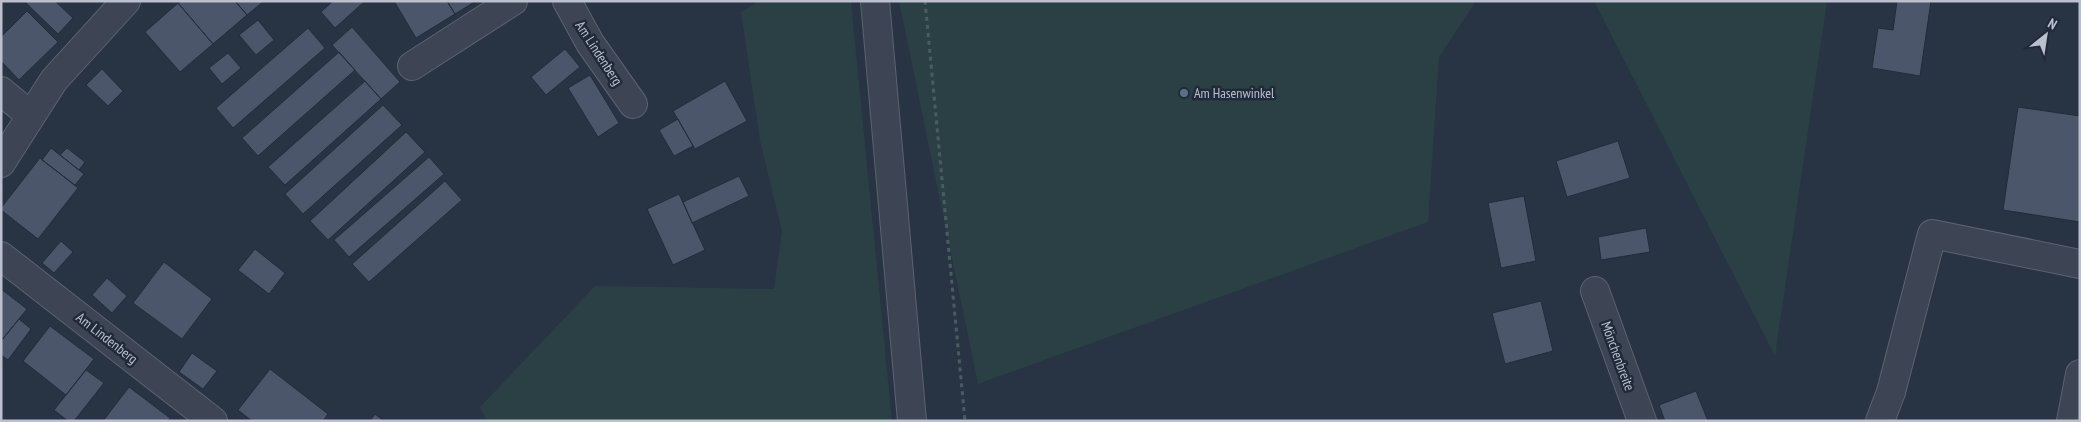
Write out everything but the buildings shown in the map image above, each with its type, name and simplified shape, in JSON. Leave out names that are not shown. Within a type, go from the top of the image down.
[{"type":"street","points":[[1,163],[54,80],[126,1]]},
{"type":"street","points":[[412,66],[514,1]]},
{"type":"street","name":"Am Lindenberg","points":[[567,1],[590,43],[633,104]]},
{"type":"street","points":[[875,1],[912,421]]},
{"type":"street","points":[[1,91],[30,115]]},
{"type":"street","points":[[1880,421],[1891,392],[1932,234],[2080,264]]},
{"type":"street","name":"Am Lindenberg","points":[[1,256],[213,421]]},
{"type":"street","name":"Mönchenbreite","points":[[1595,291],[1642,421]]},
{"type":"street","points":[[2071,421],[2080,374]]},
{"type":"path","points":[[925,1],[965,421]]},
{"type":"green space","points":[[759,1],[851,1],[892,421],[487,421],[480,407],[595,286],[774,289],[782,231],[760,141],[741,12]]},
{"type":"green space","points":[[899,1],[1476,1],[1439,57],[1428,222],[978,384]]},
{"type":"green space","points":[[1594,1],[1827,1],[1775,356]]},
{"type":"place","name":"Am Hasenwinkel","points":[[1184,93]]}]
